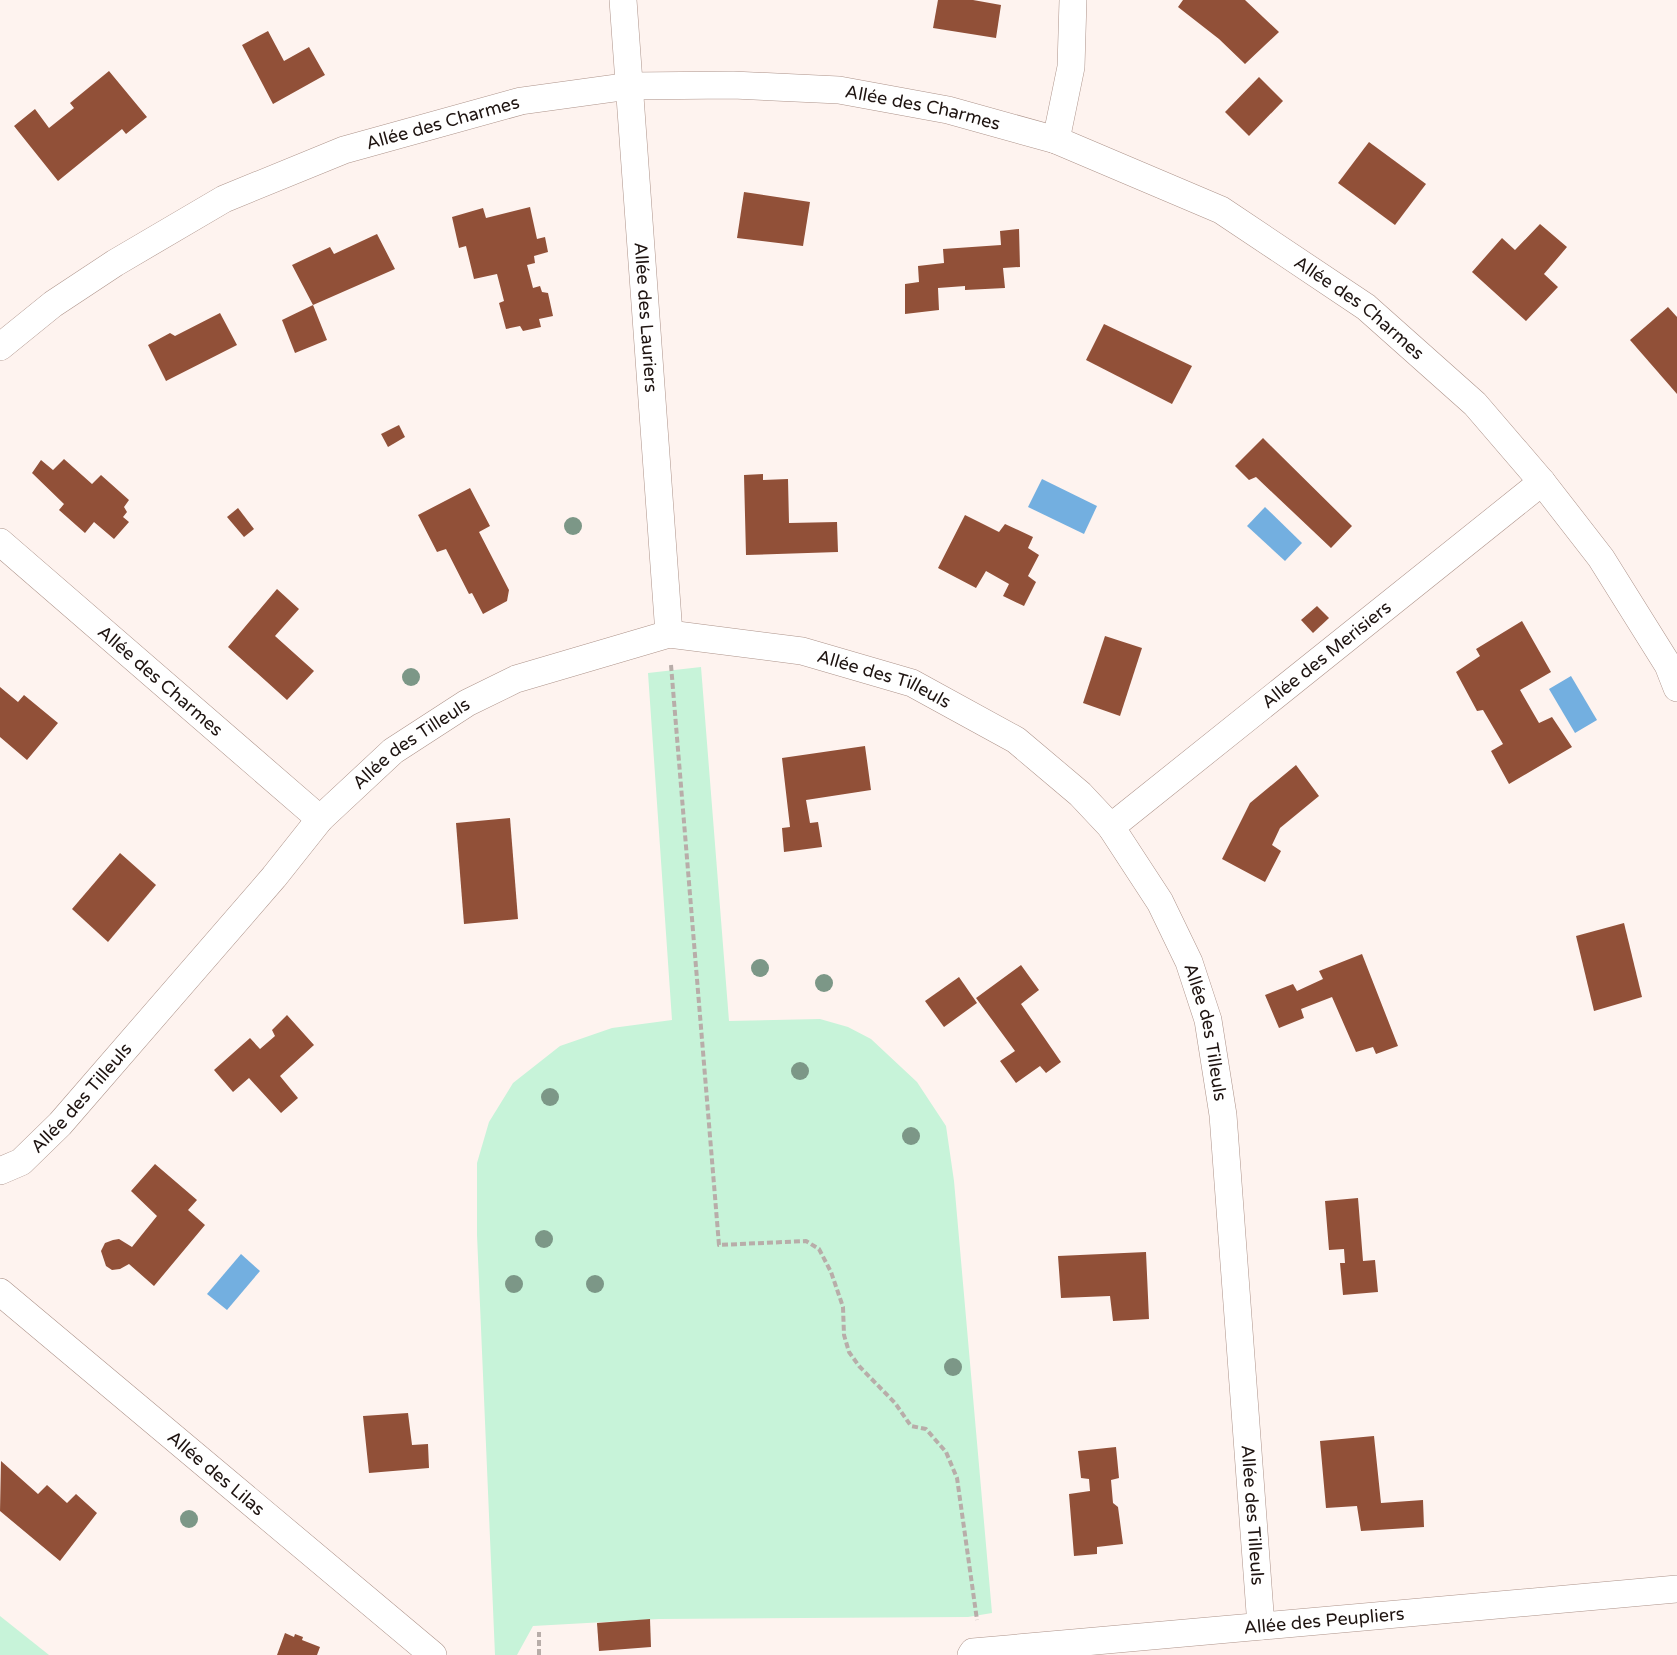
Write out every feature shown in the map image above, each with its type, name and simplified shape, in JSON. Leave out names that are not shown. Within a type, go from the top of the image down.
[{"type":"street","name":"Allée des Lauriers","points":[[622,0],[669,634]]},
{"type":"street","points":[[1056,140],[1071,67],[1073,0]]},
{"type":"street","name":"Allée des Charmes","points":[[0,347],[52,304],[115,263],[224,199],[344,150],[510,104],[630,86],[733,85],[839,90],[948,110],[1056,140],[1221,210],[1366,307],[1475,404],[1542,482],[1601,558],[1668,665],[1677,688]]},
{"type":"street","name":"Allée des Merisiers","points":[[1111,827],[1542,482]]},
{"type":"street","name":"Allée des Charmes","points":[[0,542],[320,819]]},
{"type":"street","name":"Allée des Tilleuls","points":[[0,1171],[21,1162],[60,1124],[274,877],[320,819],[393,752],[466,703],[516,679],[669,634],[802,651],[912,683],[1016,740],[1080,794],[1111,827],[1160,902],[1189,962],[1208,1020],[1223,1115],[1261,1626]]},
{"type":"street","name":"Allée des Lilas","points":[[0,1292],[433,1655]]},
{"type":"street","name":"Allée des Peupliers","points":[[976,1653],[1677,1589]]},
{"type":"path","points":[[669,634],[718,1245],[806,1241],[819,1249],[831,1272],[843,1307],[844,1335],[849,1352],[859,1366],[896,1403],[911,1426],[926,1429],[946,1452],[957,1478],[976,1653]]},
{"type":"path","points":[[539,1632],[539,1655]]},
{"type":"green space","points":[[701,667],[729,1021],[820,1019],[848,1027],[871,1039],[917,1082],[946,1126],[954,1181],[992,1613],[968,1617],[659,1619],[533,1626],[517,1655],[495,1655],[477,1235],[477,1163],[489,1122],[513,1083],[560,1046],[612,1028],[672,1020],[648,673]]},
{"type":"green space","points":[[0,1616],[49,1655],[0,1655]]},
{"type":"water","points":[[1042,479],[1097,506],[1084,534],[1028,507]]},
{"type":"water","points":[[1265,507],[1302,543],[1285,561],[1247,526]]},
{"type":"water","points":[[1571,676],[1597,720],[1575,733],[1549,689]]},
{"type":"water","points":[[241,1254],[260,1271],[227,1310],[207,1294]]},
{"type":"building","points":[[938,0],[973,0],[1001,5],[996,38],[933,28]]},
{"type":"building","points":[[1183,0],[1245,0],[1279,32],[1245,64],[1219,39],[1178,7]]},
{"type":"building","points":[[268,31],[284,61],[309,47],[325,75],[273,104],[242,45]]},
{"type":"building","points":[[109,71],[147,117],[126,134],[122,129],[58,181],[14,126],[35,109],[49,128],[74,108],[70,103]]},
{"type":"building","points":[[1259,77],[1283,101],[1249,136],[1225,112]]},
{"type":"building","points":[[1369,142],[1426,184],[1395,225],[1338,183]]},
{"type":"building","points":[[744,192],[810,202],[803,246],[737,238]]},
{"type":"building","points":[[530,207],[537,239],[545,237],[548,252],[534,256],[535,263],[527,265],[533,288],[540,286],[542,292],[548,293],[553,316],[539,319],[541,327],[523,331],[520,326],[506,329],[499,303],[504,301],[497,274],[474,279],[466,246],[459,248],[452,217],[483,208],[486,218]]},
{"type":"building","points":[[1540,224],[1567,247],[1544,274],[1558,287],[1526,321],[1472,272],[1502,238],[1515,250]]},
{"type":"building","points":[[1019,229],[1020,267],[1003,268],[1005,288],[965,290],[965,286],[938,288],[939,310],[905,314],[905,284],[919,282],[918,266],[944,263],[943,249],[1001,245],[1000,231]]},
{"type":"building","points":[[377,234],[395,269],[313,305],[292,265],[330,247],[334,254]]},
{"type":"building","points":[[313,305],[327,340],[295,353],[282,320]]},
{"type":"building","points":[[1668,307],[1677,317],[1677,394],[1630,340]]},
{"type":"building","points":[[220,313],[237,345],[166,381],[148,345],[170,333],[175,336]]},
{"type":"building","points":[[1104,324],[1192,366],[1172,404],[1086,360]]},
{"type":"building","points":[[399,425],[405,437],[388,447],[381,434]]},
{"type":"building","points":[[1263,438],[1352,526],[1331,548],[1256,477],[1249,480],[1235,466]]},
{"type":"building","points":[[64,459],[92,484],[101,475],[129,500],[124,507],[127,512],[123,517],[129,522],[114,539],[94,522],[85,533],[59,510],[64,504],[32,473],[41,460],[53,470]]},
{"type":"building","points":[[763,474],[763,480],[788,479],[789,523],[837,522],[838,552],[746,555],[744,475]]},
{"type":"building","points":[[470,488],[490,526],[479,532],[509,590],[507,601],[483,614],[472,593],[469,594],[446,549],[437,552],[418,515]]},
{"type":"building","points":[[238,508],[254,529],[244,537],[227,517]]},
{"type":"building","points":[[965,515],[999,532],[1005,524],[1033,537],[1028,548],[1039,555],[1028,576],[1036,582],[1024,606],[1003,596],[1009,584],[986,571],[976,588],[938,568]]},
{"type":"building","points":[[277,589],[299,609],[275,636],[314,671],[287,700],[228,647]]},
{"type":"building","points":[[1317,606],[1329,618],[1313,633],[1301,620]]},
{"type":"building","points":[[1522,621],[1551,672],[1520,690],[1539,723],[1552,717],[1572,747],[1509,784],[1491,751],[1503,744],[1483,710],[1477,711],[1456,672],[1480,656],[1476,649]]},
{"type":"building","points":[[1105,636],[1142,648],[1120,716],[1083,703]]},
{"type":"building","points":[[0,687],[18,702],[24,695],[58,723],[27,760],[0,737]]},
{"type":"building","points":[[865,746],[871,790],[806,800],[810,823],[818,822],[822,847],[784,852],[782,828],[790,827],[782,758]]},
{"type":"building","points":[[1296,765],[1319,796],[1280,828],[1272,845],[1281,851],[1265,882],[1222,859],[1250,803]]},
{"type":"building","points":[[510,818],[518,919],[464,924],[456,823]]},
{"type":"building","points":[[120,853],[156,885],[108,942],[72,909]]},
{"type":"building","points":[[1624,923],[1642,997],[1594,1011],[1576,936]]},
{"type":"building","points":[[1362,954],[1398,1046],[1376,1054],[1373,1047],[1356,1052],[1332,997],[1301,1009],[1304,1018],[1279,1028],[1265,995],[1293,984],[1297,991],[1323,979],[1319,971]]},
{"type":"building","points":[[1021,965],[1039,990],[1021,1004],[1061,1062],[1046,1073],[1040,1066],[1016,1083],[1000,1061],[1015,1051],[976,998]]},
{"type":"building","points":[[959,977],[977,1003],[944,1027],[925,1001]]},
{"type":"building","points":[[287,1015],[314,1045],[280,1076],[298,1098],[281,1113],[249,1078],[233,1092],[214,1070],[250,1038],[260,1049],[275,1036],[272,1030]]},
{"type":"building","points":[[155,1164],[197,1200],[188,1210],[205,1225],[154,1286],[129,1264],[112,1270],[106,1266],[101,1251],[105,1243],[119,1239],[132,1247],[157,1216],[131,1191]]},
{"type":"building","points":[[1358,1198],[1363,1261],[1375,1260],[1378,1292],[1343,1295],[1340,1263],[1345,1263],[1344,1249],[1329,1250],[1325,1201]]},
{"type":"building","points":[[1146,1252],[1149,1319],[1113,1321],[1110,1296],[1061,1298],[1058,1256]]},
{"type":"building","points":[[408,1413],[412,1445],[428,1444],[429,1468],[369,1473],[363,1416]]},
{"type":"building","points":[[1374,1436],[1381,1503],[1423,1500],[1424,1527],[1361,1531],[1357,1506],[1326,1508],[1320,1441]]},
{"type":"building","points":[[1116,1447],[1119,1478],[1111,1480],[1113,1503],[1118,1507],[1123,1544],[1097,1547],[1097,1554],[1074,1556],[1069,1494],[1090,1491],[1089,1479],[1081,1478],[1078,1451]]},
{"type":"building","points":[[1,1461],[38,1494],[47,1485],[67,1503],[76,1494],[97,1513],[60,1561],[0,1511]]},
{"type":"building","points":[[650,1619],[651,1647],[599,1651],[597,1623]]},
{"type":"building","points":[[285,1633],[294,1637],[295,1634],[303,1637],[302,1640],[320,1647],[317,1655],[277,1655]]}]
